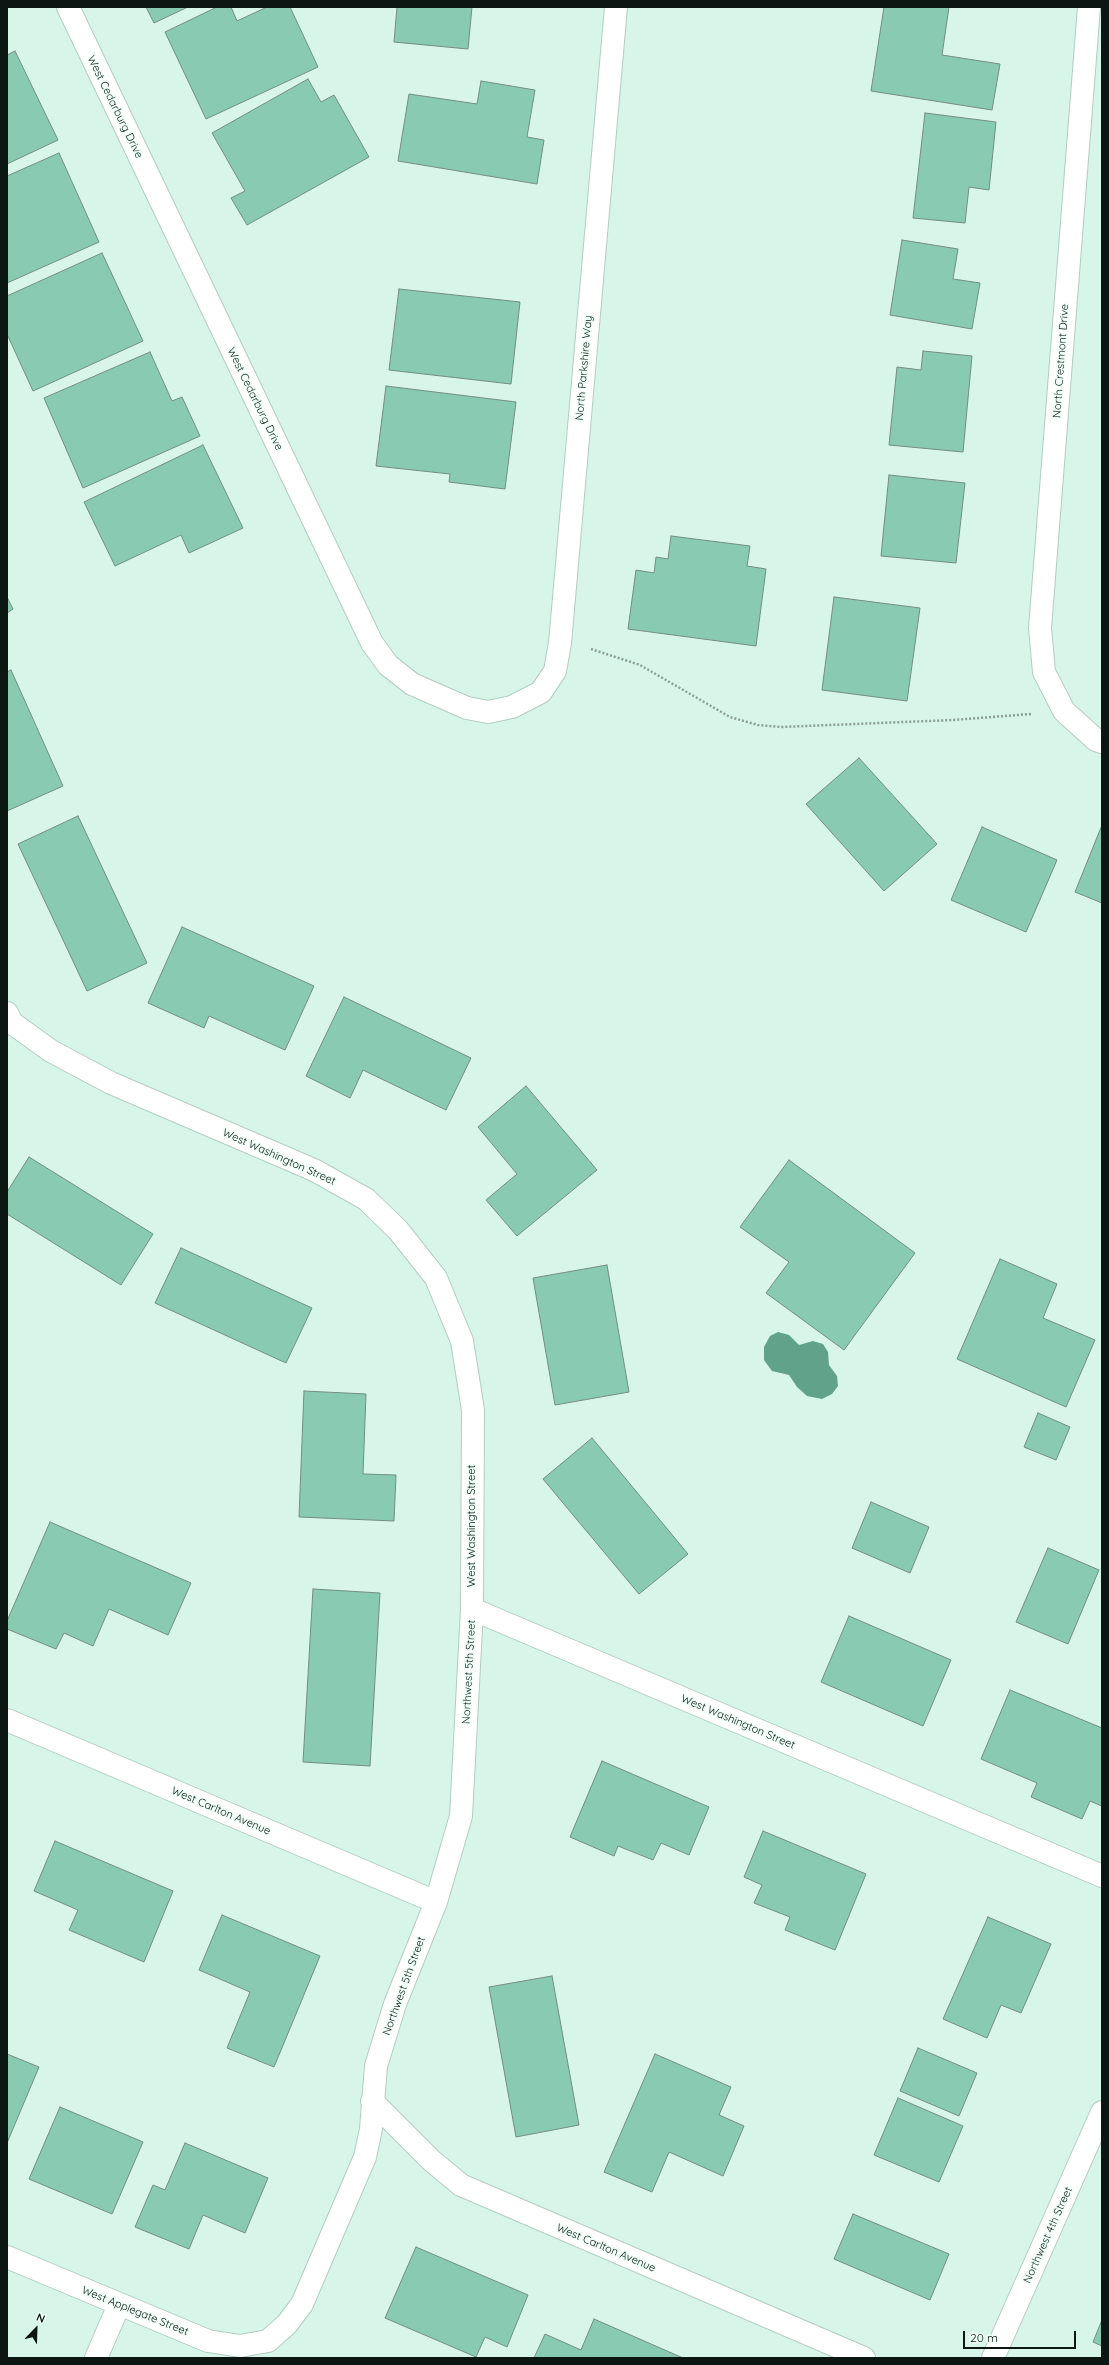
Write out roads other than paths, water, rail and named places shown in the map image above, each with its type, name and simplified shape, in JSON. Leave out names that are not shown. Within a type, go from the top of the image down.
[{"type":"street","name":"West Cedarburg Drive","points":[[68,7],[372,642],[388,665],[412,684],[467,708],[488,712],[512,707]]},
{"type":"street","name":"North Parkshire Way","points":[[512,707],[541,692],[555,671],[560,643],[616,7]]},
{"type":"street","name":"North Crestmont Drive","points":[[1089,7],[1040,628],[1044,672],[1064,711],[1096,740],[1102,742]]},
{"type":"street","name":"West Washington Street","points":[[7,1013],[12,1023],[51,1051],[111,1083],[314,1170],[366,1199],[398,1230],[436,1278],[462,1341],[473,1410],[472,1609],[1102,1876]]},
{"type":"street","name":"Northwest 5th Street","points":[[268,2341],[287,2324],[302,2304],[364,2157],[371,2129],[372,2101],[376,2066],[395,2004],[436,1902],[462,1816],[472,1609]]},
{"type":"street","name":"West Carlton Avenue","points":[[7,1720],[436,1902]]},
{"type":"street","name":"West Carlton Avenue","points":[[372,2101],[432,2161],[461,2185],[864,2358]]},
{"type":"street","name":"Northwest 4th Street","points":[[993,2358],[1102,2112]]},
{"type":"street","name":"West Applegate Street","points":[[7,2257],[208,2341],[240,2346],[268,2341]]},
{"type":"street","points":[[96,2358],[120,2305]]}]
